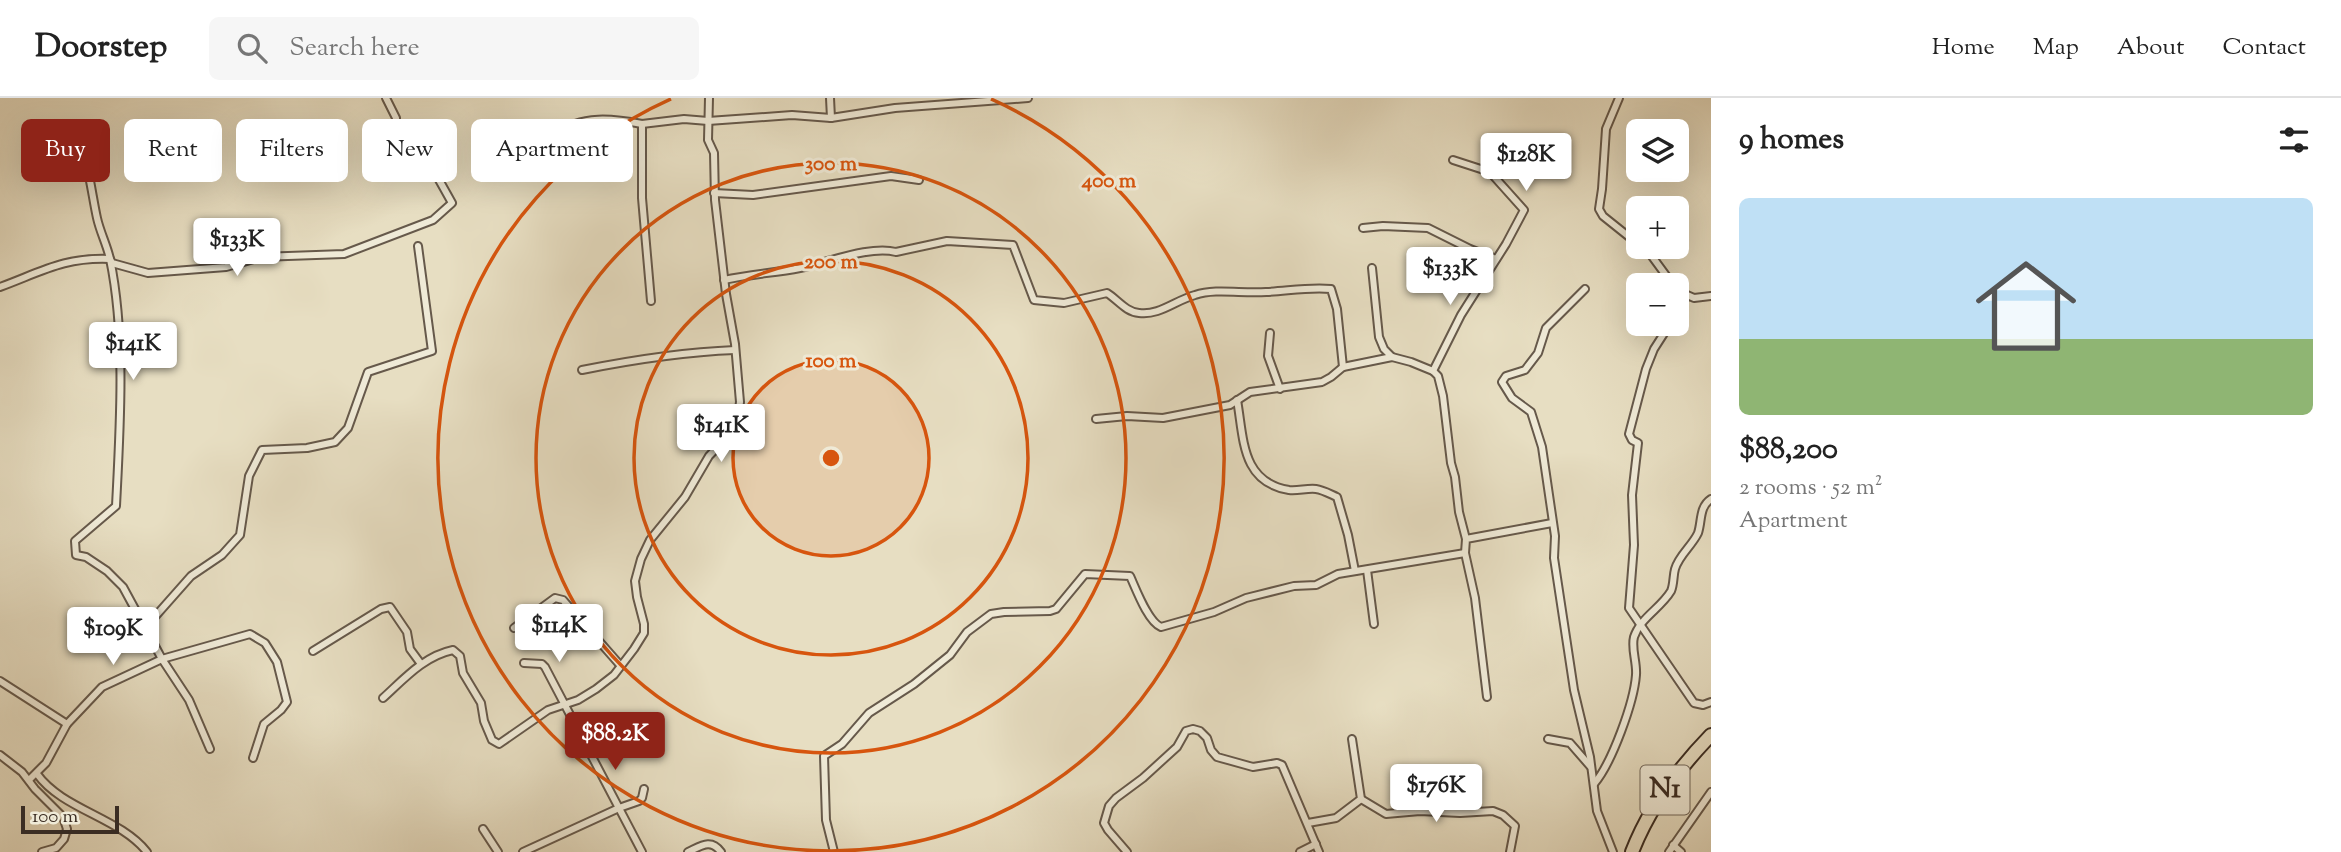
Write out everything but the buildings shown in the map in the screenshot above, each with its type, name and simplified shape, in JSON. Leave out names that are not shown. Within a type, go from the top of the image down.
[{"type":"highway","name":"N1","points":[[1632,852],[1644,824],[1668,785],[1711,735]]},
{"type":"street","points":[[110,259],[112,263],[148,273],[226,267],[260,257],[344,254],[433,220],[452,203],[438,178],[397,151],[396,118],[386,98]]},
{"type":"street","points":[[383,698],[421,664],[439,653],[453,650],[460,656],[463,673],[481,703],[484,721],[492,740],[499,744],[548,710],[565,705],[608,681],[644,633],[635,581],[650,540],[685,497],[709,456],[734,428],[740,402],[714,193],[714,153],[708,140],[709,98]]},
{"type":"street","points":[[830,98],[831,118]]},
{"type":"street","points":[[633,123],[792,115],[831,118],[895,108],[1028,98]]},
{"type":"street","points":[[1619,98],[1605,129],[1599,209],[1626,235]]},
{"type":"street","points":[[642,124],[642,198],[651,301]]},
{"type":"street","points":[[1433,371],[1461,316],[1524,210],[1490,172],[1453,160]]},
{"type":"street","points":[[714,193],[753,195],[891,176],[919,180]]},
{"type":"street","points":[[88,182],[110,259],[118,333],[120,411],[116,506],[75,541],[76,555],[86,557],[107,570],[123,587],[162,659],[189,700],[210,749]]},
{"type":"street","points":[[1363,228],[1428,228],[1496,259]]},
{"type":"street","points":[[724,280],[800,268],[847,256],[889,250],[896,252],[947,241],[1013,246],[1034,300],[1064,303],[1107,293],[1129,311],[1146,313],[1171,306],[1196,294],[1331,289],[1337,309],[1343,367]]},
{"type":"street","points":[[145,628],[191,576],[222,555],[240,535],[249,476],[262,450],[279,447],[307,448],[335,442],[348,428],[368,372],[432,351],[418,246]]},
{"type":"street","points":[[0,287],[65,262],[110,259]]},
{"type":"street","points":[[1372,268],[1380,342],[1392,357]]},
{"type":"street","points":[[1585,289],[1546,328],[1538,353],[1525,370],[1506,376],[1502,382],[1512,398],[1531,412],[1542,447],[1555,536],[1554,558],[1574,690],[1586,734],[1597,811],[1613,852]]},
{"type":"street","points":[[1689,297],[1711,296]]},
{"type":"street","points":[[1270,332],[1268,356],[1280,389]]},
{"type":"street","points":[[1662,336],[1646,369],[1629,434],[1632,440],[1638,443],[1632,495],[1634,545],[1629,608],[1694,703],[1703,705],[1711,702]]},
{"type":"street","points":[[582,370],[636,360],[735,350]]},
{"type":"street","points":[[1096,419],[1127,416],[1163,418],[1230,405],[1250,392],[1322,382],[1343,367],[1392,357],[1433,371],[1441,384],[1451,463],[1466,540],[1465,553],[1475,598],[1487,697]]},
{"type":"street","points":[[1237,400],[1251,468],[1259,477],[1275,487],[1293,491],[1315,489],[1337,497],[1355,571]]},
{"type":"street","points":[[1594,784],[1603,773],[1617,744],[1635,685],[1633,642],[1640,625],[1671,591],[1681,556],[1697,533],[1702,511],[1711,499]]},
{"type":"street","points":[[1466,540],[1552,523]]},
{"type":"street","points":[[834,852],[826,820],[824,756],[842,744],[869,713],[914,684],[950,656],[967,632],[991,614],[1056,610],[1085,574],[1115,574],[1130,576],[1150,616],[1156,625],[1161,627],[1213,612],[1246,598],[1294,586],[1316,585],[1338,575],[1465,553]]},
{"type":"street","points":[[1367,570],[1374,624]]},
{"type":"street","points":[[514,628],[555,598],[563,600],[620,666]]},
{"type":"street","points":[[313,651],[380,609],[390,607],[407,632],[410,649],[421,664]]},
{"type":"street","points":[[29,780],[46,763],[67,724],[102,687],[162,659],[250,634],[265,643],[277,662],[287,702],[264,724],[253,758]]},
{"type":"street","points":[[524,663],[542,664],[545,667],[642,852]]},
{"type":"street","points":[[0,681],[67,724]]},
{"type":"street","points":[[1127,852],[1104,823],[1109,806],[1177,747],[1186,732],[1193,729],[1200,731],[1207,738],[1217,757],[1253,767],[1277,763],[1282,765],[1319,852]]},
{"type":"street","points":[[1352,739],[1361,799]]},
{"type":"street","points":[[1548,739],[1570,743],[1591,768]]},
{"type":"street","points":[[0,755],[22,772],[63,817],[67,829],[64,839],[56,848],[42,852]]},
{"type":"street","points":[[37,774],[50,790],[118,830],[147,852]]},
{"type":"street","points":[[523,852],[619,808],[639,802],[644,789]]},
{"type":"street","points":[[1669,852],[1711,792]]},
{"type":"street","points":[[1308,823],[1336,818],[1361,799]]},
{"type":"street","points":[[1361,799],[1386,814],[1493,811],[1503,815],[1515,826],[1510,852]]},
{"type":"street","points":[[484,829],[498,852]]},
{"type":"street","points":[[688,852],[710,843],[716,845],[721,852]]},
{"type":"street","points":[[1300,852],[1316,844]]},
{"type":"street","points":[[1673,845],[1681,852]]}]
